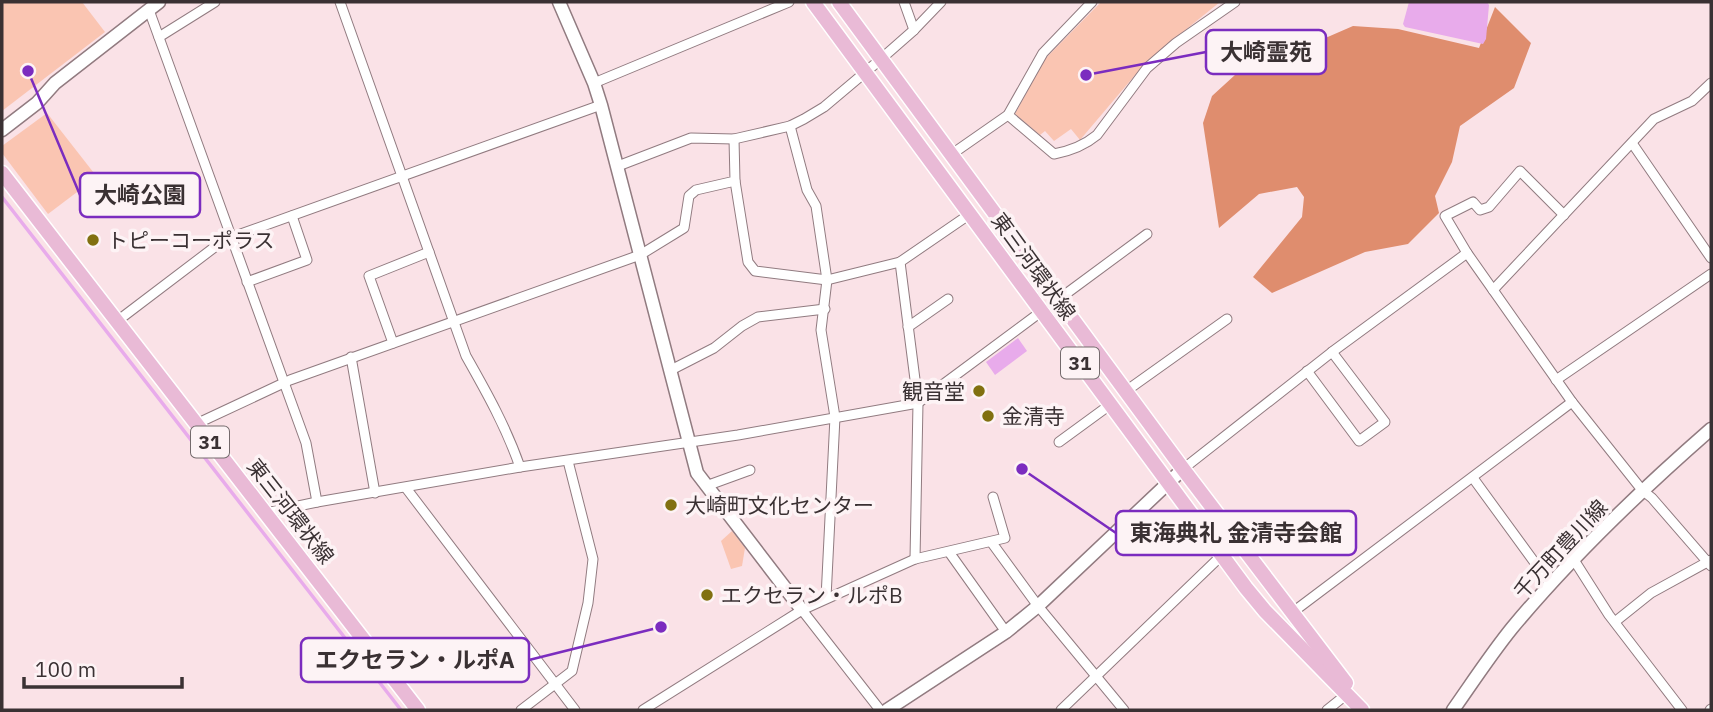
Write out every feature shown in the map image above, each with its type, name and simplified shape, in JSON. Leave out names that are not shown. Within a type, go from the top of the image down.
[{"type":"main road","name":"東三河環状線","points":[[813,2],[1265,611],[1364,710]]},
{"type":"main road","name":"東三河環状線","points":[[839,2],[1364,710]]},
{"type":"main road","name":"東三河環状線","points":[[2,173],[418,710]]},
{"type":"street","points":[[159,37],[215,2]]},
{"type":"street","points":[[340,2],[466,356],[504,423],[520,467]]},
{"type":"street","points":[[559,2],[601,105],[697,473],[880,710]]},
{"type":"street","points":[[594,83],[789,2]]},
{"type":"street","points":[[904,2],[914,30]]},
{"type":"street","points":[[618,166],[691,138],[734,139],[790,126],[824,107],[914,30],[941,2]]},
{"type":"street","points":[[952,155],[1007,115],[1043,52],[1093,2]]},
{"type":"street","points":[[1007,115],[1054,154],[1068,152],[1097,135],[1147,68],[1176,43],[1235,2]]},
{"type":"street","points":[[155,4],[159,37],[306,443],[317,502]]},
{"type":"street","points":[[2,130],[37,103],[54,83],[155,4]]},
{"type":"street","points":[[1493,290],[1654,119],[1692,101],[1711,83]]},
{"type":"street","points":[[116,322],[224,240],[601,105]]},
{"type":"street","points":[[790,126],[807,190],[816,206],[827,280],[821,330],[835,417],[826,598]]},
{"type":"street","points":[[734,139],[735,181],[748,262],[755,271],[827,280],[900,262],[970,214]]},
{"type":"street","points":[[1632,143],[1711,258]]},
{"type":"street","points":[[1564,215],[1520,171],[1489,207],[1480,210],[1473,202],[1445,216],[1467,253],[1572,402],[1642,490],[1710,563],[1651,593],[1616,621]]},
{"type":"street","points":[[196,424],[351,357],[640,255],[684,228],[689,196],[696,190],[735,181]]},
{"type":"street","points":[[247,282],[307,260],[292,216]]},
{"type":"street","points":[[1059,299],[1147,234]]},
{"type":"street","points":[[393,343],[369,276],[429,252]]},
{"type":"street","points":[[887,710],[1006,632],[1038,606],[1183,469],[1307,371],[1467,253]]},
{"type":"street","points":[[900,262],[918,403],[915,559]]},
{"type":"street","points":[[1556,380],[1711,274]]},
{"type":"street","points":[[908,327],[948,299]]},
{"type":"street","points":[[671,370],[714,348],[741,326],[758,317],[825,309]]},
{"type":"street","points":[[266,513],[520,467],[918,403],[1042,311]]},
{"type":"street","points":[[1126,391],[1227,319]]},
{"type":"street","points":[[1307,371],[1359,441],[1385,422],[1332,352]]},
{"type":"street","points":[[351,357],[375,493]]},
{"type":"street","points":[[1293,612],[1572,402]]},
{"type":"street","points":[[1059,442],[1111,404]]},
{"type":"street","name":"千万町豊川線","points":[[1453,710],[1511,629],[1574,560],[1642,490],[1711,429]]},
{"type":"street","points":[[521,710],[572,671],[588,603],[593,559],[568,461]]},
{"type":"street","points":[[706,486],[750,470]]},
{"type":"street","points":[[1473,478],[1551,586]]},
{"type":"street","points":[[406,488],[575,710]]},
{"type":"street","points":[[643,710],[802,610],[826,598],[915,559],[1005,538],[993,497]]},
{"type":"street","points":[[992,542],[1038,606],[1124,710]]},
{"type":"street","points":[[949,552],[1006,632]]},
{"type":"street","points":[[1061,710],[1222,555]]},
{"type":"street","points":[[1574,560],[1609,615],[1682,710]]},
{"type":"street","points":[[1327,710],[1347,694]]},
{"type":"shaded area","points":[[2,2],[82,2],[105,32],[2,111]]},
{"type":"shaded area","points":[[1101,2],[1220,2],[1147,61],[1080,140],[1071,129],[1054,141],[1045,131],[1040,135],[1015,114],[1044,60]]},
{"type":"shaded area","points":[[1409,2],[1487,2],[1486,39],[1483,44],[1405,27],[1403,24]]},
{"type":"shaded area","points":[[1495,7],[1531,43],[1514,88],[1460,126],[1452,162],[1435,196],[1439,213],[1408,244],[1365,252],[1272,293],[1253,277],[1302,217],[1304,197],[1297,187],[1259,194],[1219,228],[1203,123],[1212,96],[1259,53],[1307,46],[1353,26],[1398,29],[1479,48]]},
{"type":"shaded area","points":[[47,113],[97,177],[48,214],[2,153],[2,146]]},
{"type":"shaded area","points":[[1018,338],[1027,351],[995,375],[986,362]]},
{"type":"shaded area","points":[[732,531],[745,548],[742,566],[731,569],[721,541]]},
{"type":"waterway","points":[[2,197],[401,710]]},
{"type":"place","name":"大崎公園","points":[[28,71]]},
{"type":"place","name":"大崎霊苑","points":[[1086,75]]},
{"type":"place","name":"トピーコーポラス","points":[[93,240]]},
{"type":"place","name":"観音堂","points":[[979,391]]},
{"type":"place","name":"金清寺","points":[[988,416]]},
{"type":"place","name":"東海典礼 金清寺会館","points":[[1022,469]]},
{"type":"place","name":"大崎町文化センター","points":[[671,505]]},
{"type":"place","name":"エクセラン・ルポB","points":[[707,595]]},
{"type":"place","name":"エクセラン・ルポA","points":[[661,627]]}]
